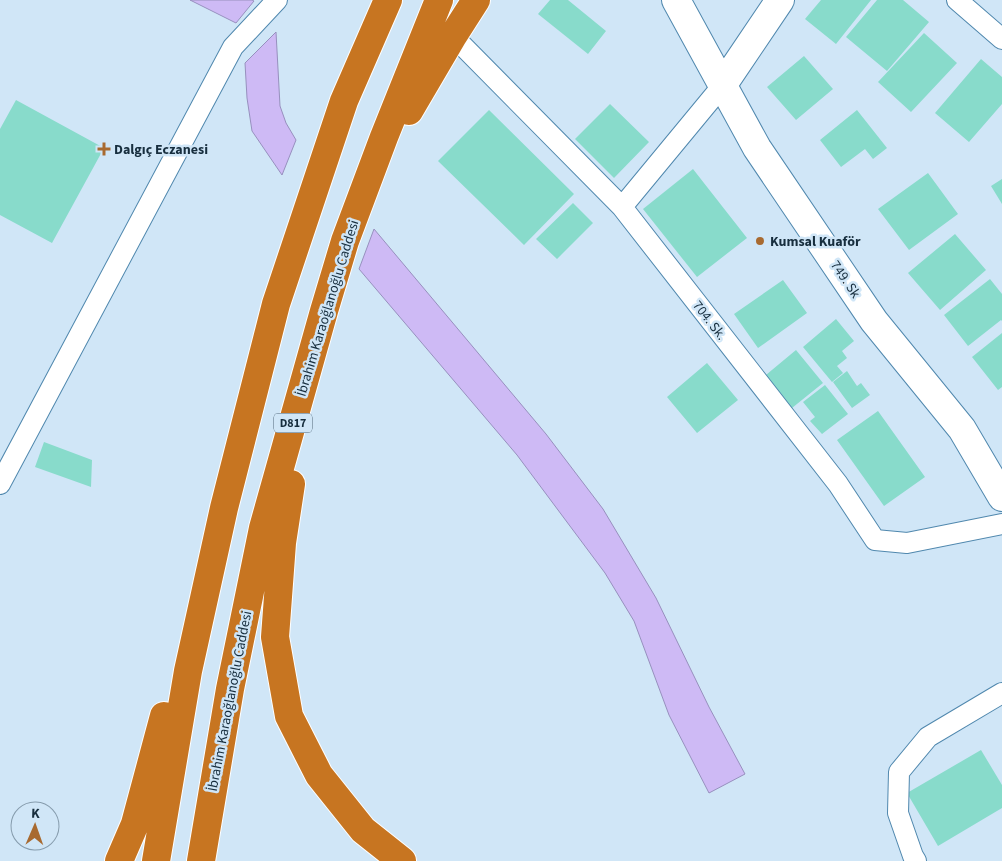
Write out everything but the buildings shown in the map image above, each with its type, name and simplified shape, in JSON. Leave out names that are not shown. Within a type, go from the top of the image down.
[{"type":"highway","points":[[156,861],[188,671],[224,508],[276,304],[344,101],[388,0]]},
{"type":"highway","name":"İbrahim Karaoğlanoğlu Caddesi","points":[[201,861],[230,689],[263,528],[345,241],[439,0]]},
{"type":"highway","points":[[384,137],[408,113],[476,0]]},
{"type":"highway","points":[[307,370],[282,543],[275,637],[288,716],[319,775],[363,830],[402,861]]},
{"type":"highway","points":[[119,861],[135,824],[177,668],[224,508]]},
{"type":"street","points":[[0,484],[233,47],[277,0]]},
{"type":"street","name":"749. Sk","points":[[676,0],[757,148],[874,321],[962,429],[1002,497]]},
{"type":"street","points":[[453,36],[622,207],[722,86],[780,0]]},
{"type":"street","points":[[956,0],[1002,39]]},
{"type":"street","name":"704. Sk.","points":[[622,207],[838,484],[875,540],[907,543],[1002,524]]},
{"type":"street","points":[[916,861],[898,813],[899,772],[928,737],[1002,693]]},
{"type":"shaded area","points":[[190,0],[252,0],[254,1],[236,23]]},
{"type":"shaded area","points":[[276,32],[280,106],[286,123],[296,140],[282,175],[252,131],[247,98],[245,63]]},
{"type":"shaded area","points":[[374,229],[546,434],[603,509],[656,598],[709,707],[745,774],[709,793],[669,715],[634,621],[605,573],[517,455],[359,269]]},
{"type":"place","name":"Dalgıç Eczanesi","points":[[104,149]]},
{"type":"place","name":"Kumsal Kuaför","points":[[760,241]]}]
